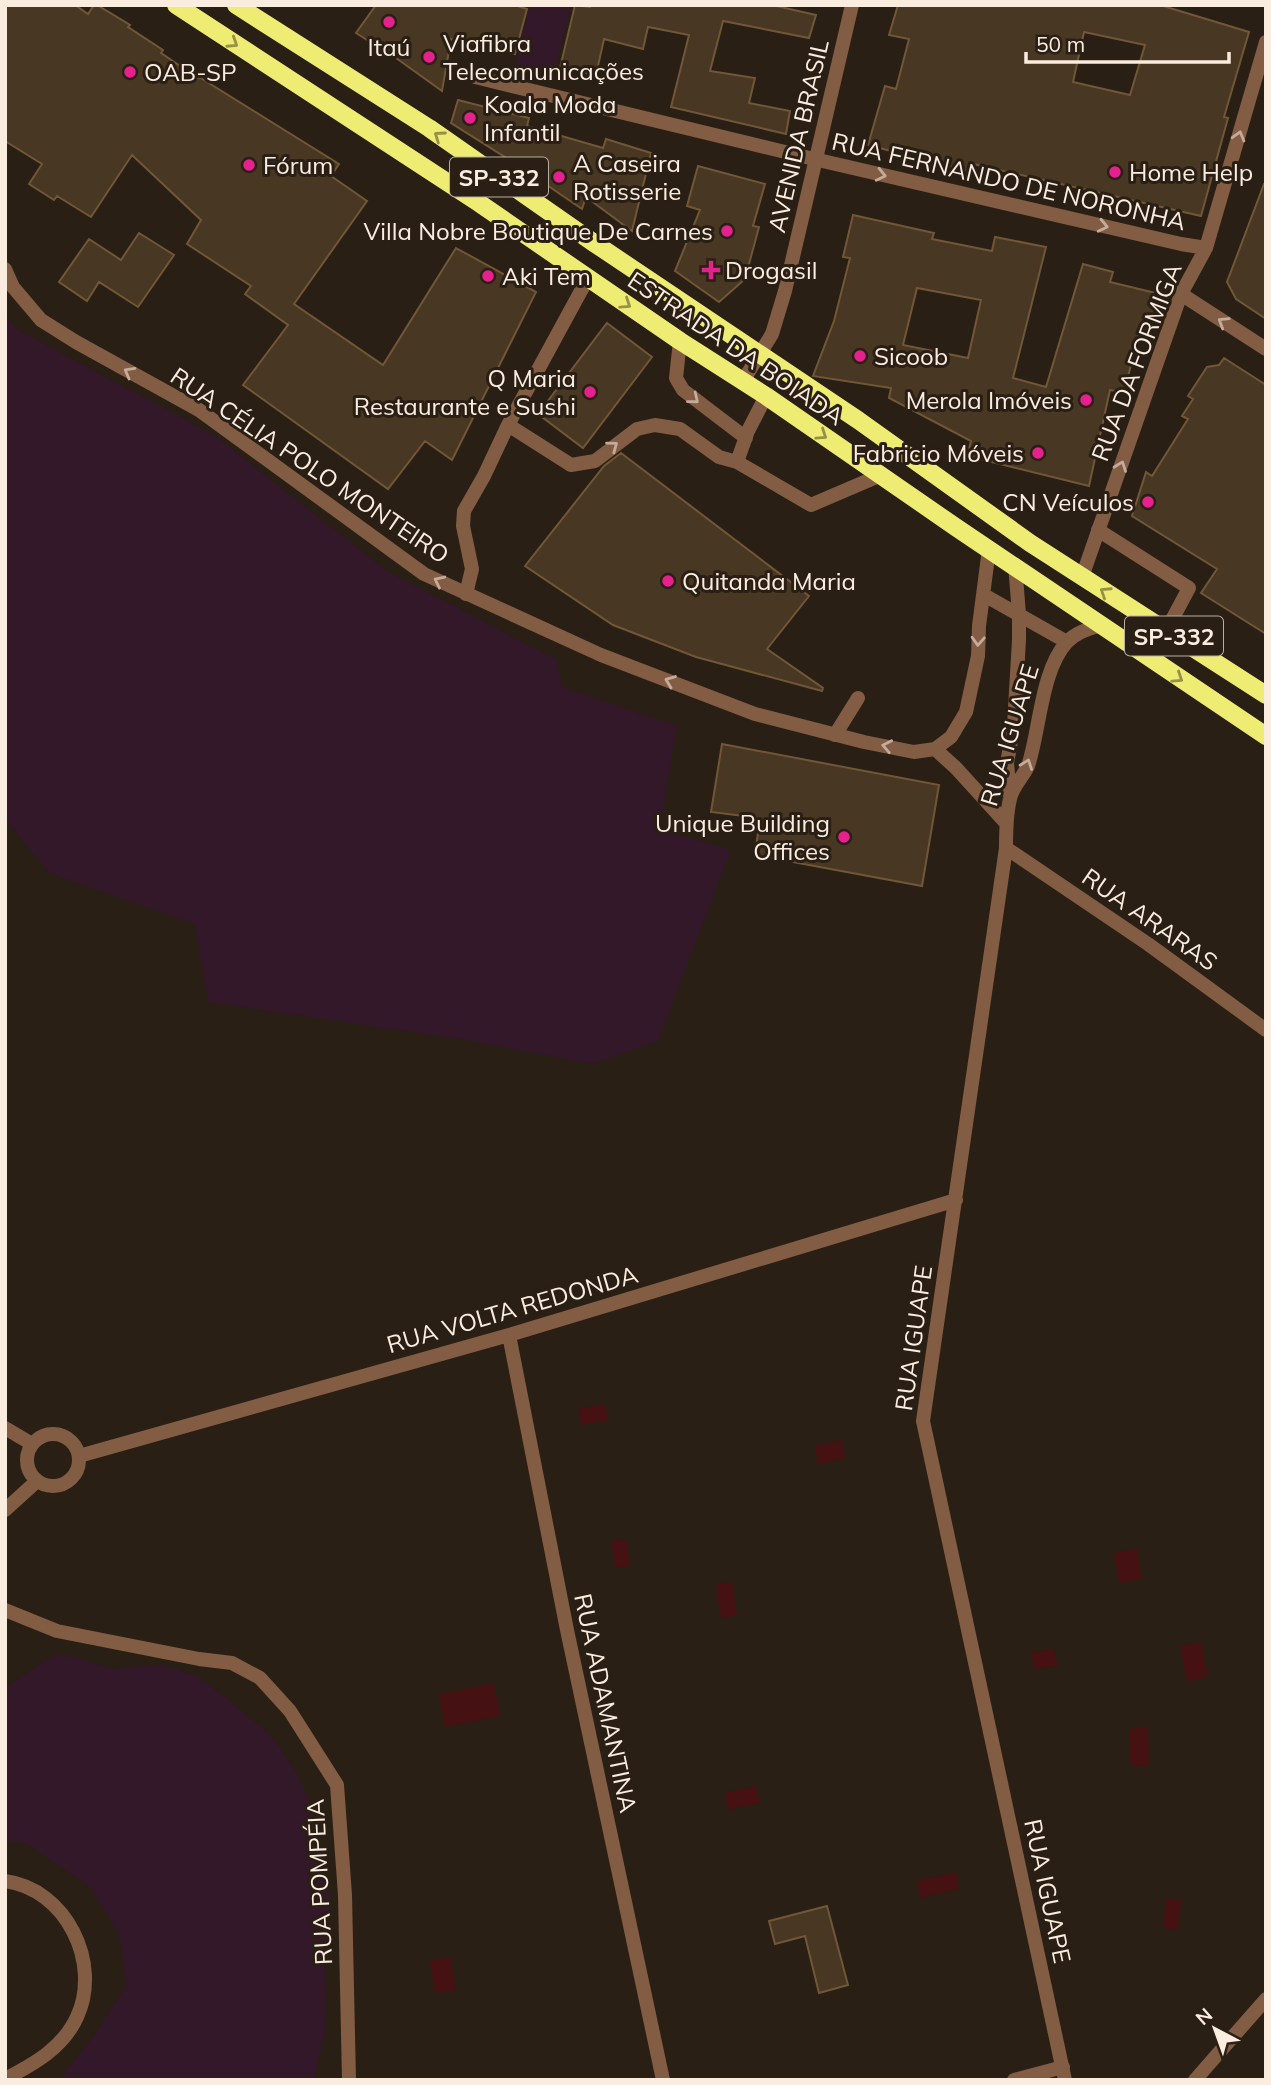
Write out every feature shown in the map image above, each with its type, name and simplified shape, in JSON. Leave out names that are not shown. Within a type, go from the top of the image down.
[{"type":"main road","name":"ESTRADA DA BOIADA","points":[[176,5],[479,203],[1266,736]]},
{"type":"main road","name":"ESTRADA DA BOIADA","points":[[236,5],[429,128],[758,355],[858,420],[1030,543],[1266,695]]},
{"type":"street","name":"AVENIDA BRASIL","points":[[743,381],[772,334],[785,291],[852,5]]},
{"type":"street","name":"RUA DA FORMIGA","points":[[1082,577],[1181,294],[1206,248],[1266,42]]},
{"type":"street","name":"RUA FERNANDO DE NORONHA","points":[[475,77],[814,159],[1206,248]]},
{"type":"street","name":"RUA CÉLIA POLO MONTEIRO","points":[[5,269],[13,288],[41,320],[199,410],[424,574],[601,655],[742,709],[835,735],[914,751],[935,750]]},
{"type":"street","points":[[466,594],[472,569],[463,526],[464,511],[589,278]]},
{"type":"street","points":[[1181,294],[1266,349]]},
{"type":"street","points":[[680,341],[676,378],[683,390],[746,438]]},
{"type":"street","points":[[737,462],[766,396]]},
{"type":"street","points":[[508,425],[571,465],[595,461],[637,429],[655,425],[680,429],[719,457],[737,462],[811,505],[881,475]]},
{"type":"street","points":[[1098,530],[1189,588],[1166,631]]},
{"type":"street","points":[[989,550],[979,626],[978,656],[966,712],[951,737],[935,750],[956,768],[1006,823]]},
{"type":"street","points":[[1010,796],[1007,763],[1014,725],[1019,614],[1015,565]]},
{"type":"street","points":[[984,595],[1067,642]]},
{"type":"street","name":"RUA IGUAPE","points":[[1064,2073],[923,1421],[1006,848],[1010,796],[1027,768],[1045,687],[1055,662],[1067,642],[1080,632],[1101,625]]},
{"type":"street","points":[[835,735],[858,698]]},
{"type":"street","name":"RUA ARARAS","points":[[1006,848],[1148,944],[1266,1030]]},
{"type":"street","name":"RUA VOLTA REDONDA","points":[[79,1456],[509,1335],[956,1200]]},
{"type":"street","name":"RUA ADAMANTINA","points":[[509,1335],[567,1630],[663,2080]]},
{"type":"street","points":[[5,1428],[32,1444]]},
{"type":"street","points":[[50,1434],[60,1434],[69,1439],[79,1456],[79,1467],[74,1476],[66,1483],[56,1486],[46,1486],[37,1481],[26,1463],[32,1444],[40,1437],[50,1434]]},
{"type":"street","points":[[5,1510],[37,1481]]},
{"type":"street","name":"RUA POMPÉIA","points":[[5,1610],[57,1631],[199,1659],[232,1662],[260,1678],[290,1711],[337,1785],[345,1895],[349,2080]]},
{"type":"street","points":[[5,1881],[16,1882],[46,1897],[68,1921],[82,1951],[85,1984],[77,2017],[59,2045],[33,2065],[5,2079]]},
{"type":"street","points":[[1195,2080],[1266,1999]]},
{"type":"street","points":[[1014,2080],[1064,2073]]},
{"type":"shaded area","points":[[530,5],[572,5],[552,81],[513,71]]},
{"type":"shaded area","points":[[5,316],[18,330],[214,435],[387,571],[557,660],[562,687],[677,726],[660,829],[731,850],[658,1041],[592,1064],[471,1041],[208,1002],[195,924],[49,873],[5,819]]},
{"type":"shaded area","points":[[605,1404],[608,1420],[581,1425],[578,1409]]},
{"type":"shaded area","points":[[841,1440],[845,1458],[818,1464],[815,1446]]},
{"type":"shaded area","points":[[626,1539],[630,1566],[615,1568],[611,1541]]},
{"type":"shaded area","points":[[1137,1549],[1142,1579],[1119,1583],[1114,1553]]},
{"type":"shaded area","points":[[732,1582],[737,1615],[721,1618],[716,1585]]},
{"type":"shaded area","points":[[1201,1642],[1208,1677],[1187,1682],[1180,1646]]},
{"type":"shaded area","points":[[1055,1649],[1057,1666],[1034,1669],[1031,1652]]},
{"type":"shaded area","points":[[57,1654],[113,1670],[140,1665],[169,1666],[196,1676],[264,1729],[297,1774],[319,1822],[330,1905],[324,1956],[324,2036],[314,2080],[59,2080],[95,2034],[126,1986],[120,1935],[90,1887],[26,1843],[5,1842],[5,1688]]},
{"type":"shaded area","points":[[494,1683],[500,1716],[445,1727],[439,1694]]},
{"type":"shaded area","points":[[1148,1727],[1149,1765],[1131,1766],[1129,1729]]},
{"type":"shaded area","points":[[756,1786],[760,1803],[728,1810],[725,1793]]},
{"type":"shaded area","points":[[956,1872],[959,1889],[920,1898],[917,1881]]},
{"type":"shaded area","points":[[1166,1899],[1181,1900],[1178,1930],[1163,1928]]},
{"type":"shaded area","points":[[450,1957],[456,1990],[435,1993],[430,1961]]},
{"type":"building","points":[[5,5],[75,5],[88,14],[94,5],[97,5],[130,25],[128,27],[163,50],[161,53],[198,78],[339,164],[331,176],[367,201],[294,304],[383,365],[456,248],[536,292],[452,460],[425,441],[388,489],[243,385],[288,325],[245,294],[251,286],[187,244],[201,220],[132,155],[91,217],[57,196],[54,200],[29,184],[42,164],[5,141]]},
{"type":"building","points":[[376,5],[514,5],[527,9],[515,54],[451,39],[442,91],[356,33]]},
{"type":"building","points":[[575,5],[772,5],[816,15],[809,38],[723,21],[710,71],[755,78],[749,103],[790,111],[786,134],[671,107],[689,35],[648,27],[643,49],[604,39],[596,75],[560,68]]},
{"type":"building","points":[[898,5],[1160,5],[1249,32],[1224,117],[1228,118],[1201,216],[973,164],[971,172],[868,145],[885,86],[896,89],[909,39],[889,35]],"holes":[[[1084,32],[1145,45],[1130,95],[1073,82]]]},
{"type":"building","points":[[458,100],[529,118],[527,126],[603,148],[606,139],[651,153],[632,231],[586,197],[582,209],[451,123]]},
{"type":"building","points":[[698,166],[765,184],[753,226],[759,227],[745,279],[719,302],[675,271],[700,210],[687,206]]},
{"type":"building","points":[[1264,184],[1266,319],[1236,299],[1227,282]]},
{"type":"building","points":[[853,215],[934,233],[932,239],[992,251],[995,237],[1046,247],[1013,378],[1046,387],[1083,264],[1113,272],[1110,282],[1160,294],[1149,334],[1139,332],[1124,393],[1110,390],[1089,486],[967,456],[971,441],[889,398],[891,388],[813,376],[834,321],[850,258],[843,257]],"holes":[[[917,288],[981,300],[968,358],[903,345]]]},
{"type":"building","points":[[139,233],[174,255],[138,307],[99,282],[87,301],[59,282],[89,239],[121,260]]},
{"type":"building","name":"Q Maria Restaurante e Sushi","points":[[607,323],[652,357],[583,448],[538,414]]},
{"type":"building","points":[[1224,358],[1266,385],[1266,634],[1201,593],[1217,569],[1132,516],[1146,472],[1152,476],[1188,419],[1182,416],[1193,399],[1188,396],[1207,367],[1219,365]]},
{"type":"building","name":"Quitanda Maria","points":[[621,453],[809,596],[767,649],[823,688],[822,691],[696,657],[613,625],[525,566],[604,466]]},
{"type":"building","name":"Unique Building Offices","points":[[722,744],[939,785],[922,886],[755,855],[760,818],[711,812]]},
{"type":"building","points":[[827,1906],[848,1985],[819,1993],[805,1936],[775,1944],[769,1921]]},
{"type":"place","name":"Itaú","points":[[389,22]]},
{"type":"place","name":"Viafibra Telecomunicações","points":[[429,57]]},
{"type":"place","name":"OAB-SP","points":[[130,72]]},
{"type":"place","name":"Koala Moda Infantil","points":[[470,118]]},
{"type":"place","name":"Fórum","points":[[249,165]]},
{"type":"place","name":"Home Help","points":[[1115,172]]},
{"type":"place","name":"A Caseira Rotisserie","points":[[559,177]]},
{"type":"place","name":"Villa Nobre Boutique De Carnes","points":[[727,231]]},
{"type":"place","name":"Drogasil","points":[[711,270]]},
{"type":"place","name":"Aki Tem","points":[[488,276]]},
{"type":"place","name":"Sicoob","points":[[860,356]]},
{"type":"place","name":"Q Maria Restaurante e Sushi","points":[[590,392]]},
{"type":"place","name":"Merola Imóveis","points":[[1086,400]]},
{"type":"place","name":"Fabricio Móveis","points":[[1038,453]]},
{"type":"place","name":"CN Veículos","points":[[1148,502]]},
{"type":"place","name":"Quitanda Maria","points":[[668,581]]},
{"type":"place","name":"Unique Building Offices","points":[[844,837]]}]
